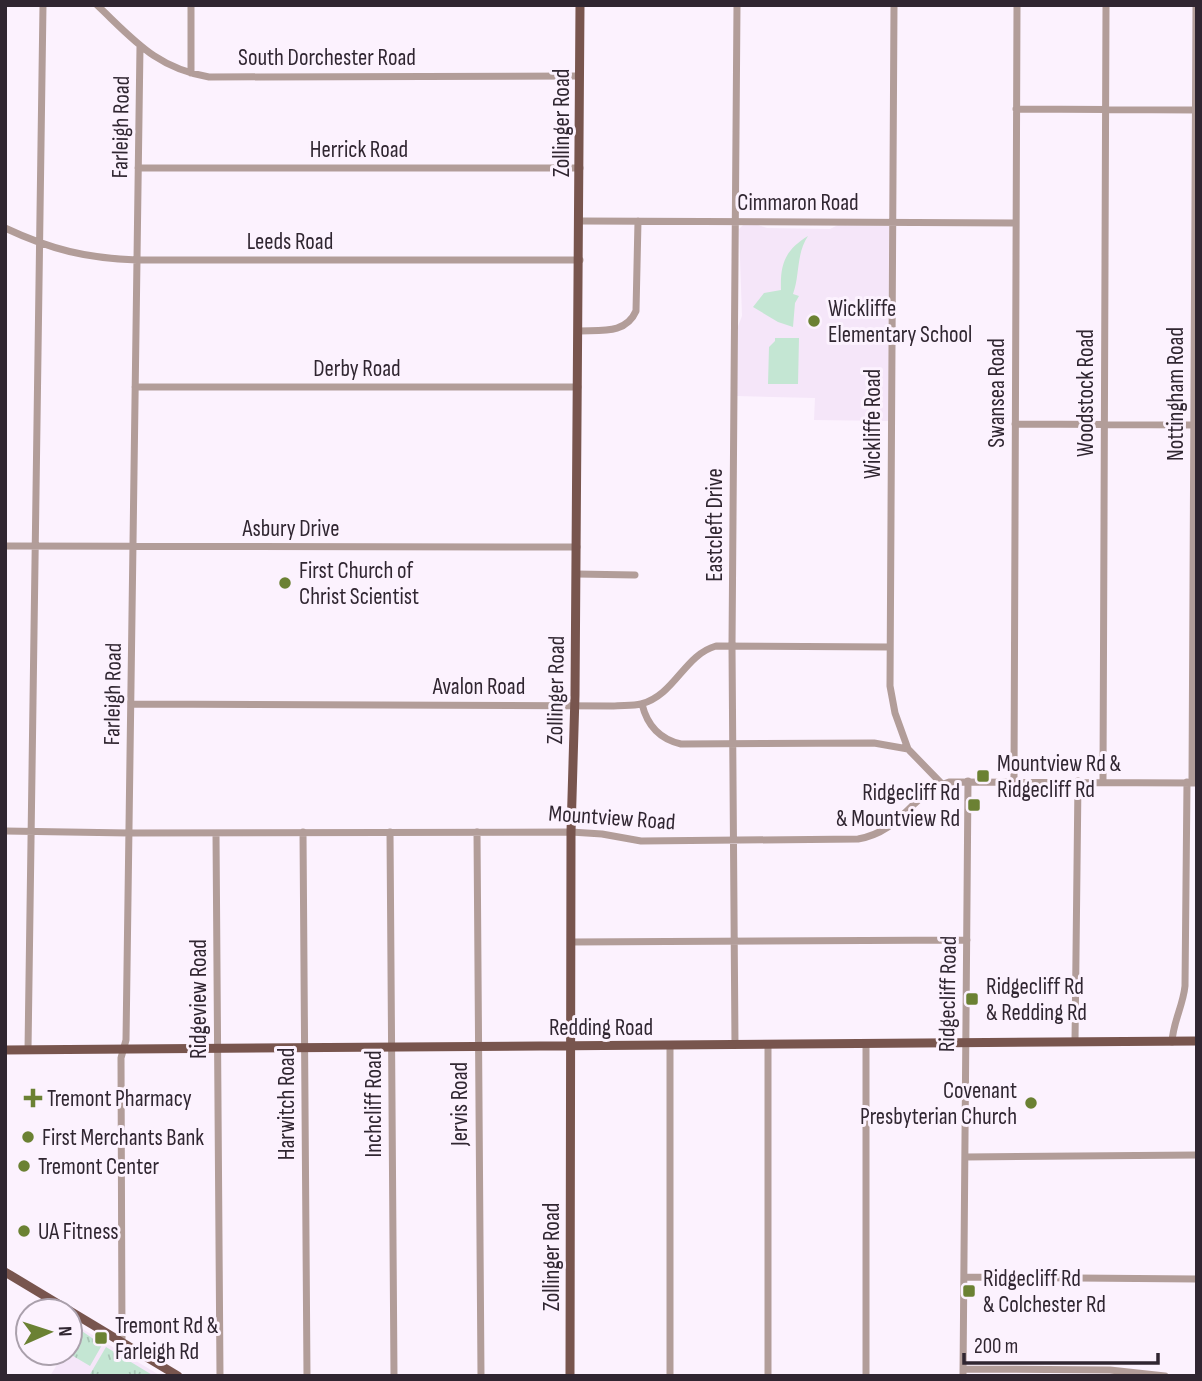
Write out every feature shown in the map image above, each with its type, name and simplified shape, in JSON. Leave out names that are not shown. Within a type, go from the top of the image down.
[{"type":"main road","name":"Zollinger Road","points":[[570,1376],[571,832],[577,547],[580,5]]},
{"type":"main road","name":"Redding Road","points":[[5,1050],[1197,1041]]},
{"type":"main road","points":[[5,1272],[178,1376]]},
{"type":"street","points":[[28,1049],[43,5]]},
{"type":"street","name":"South Dorchester Road","points":[[97,5],[151,55],[191,73],[223,77],[580,76]]},
{"type":"street","points":[[191,5],[191,73]]},
{"type":"street","name":"Eastcleft Drive","points":[[735,1045],[732,646],[737,5]]},
{"type":"street","name":"Wickliffe Road","points":[[894,5],[890,647],[892,698],[908,749],[942,784]]},
{"type":"street","name":"Swansea Road","points":[[1014,780],[1017,5]]},
{"type":"street","name":"Woodstock Road","points":[[1102,781],[1106,5]]},
{"type":"street","name":"Nottingham Road","points":[[1172,1041],[1175,1019],[1183,1002],[1185,986],[1192,782],[1196,425],[1196,5]]},
{"type":"street","name":"Farleigh Road","points":[[122,1342],[121,1058],[126,1040],[140,46]]},
{"type":"street","points":[[1016,110],[1196,110]]},
{"type":"street","name":"Herrick Road","points":[[138,168],[580,168]]},
{"type":"street","name":"Cimmaron Road","points":[[580,221],[1016,223]]},
{"type":"street","points":[[579,331],[624,327],[632,320],[636,311],[638,221]]},
{"type":"street","name":"Leeds Road","points":[[5,228],[40,244],[97,258],[580,260]]},
{"type":"street","name":"Derby Road","points":[[135,387],[578,387]]},
{"type":"street","points":[[1015,425],[1196,425]]},
{"type":"street","name":"Asbury Drive","points":[[5,545],[577,547]]},
{"type":"street","points":[[576,574],[635,575]]},
{"type":"street","points":[[890,647],[716,646],[702,652],[667,689],[642,704],[649,723],[664,738],[681,744],[874,743],[908,749]]},
{"type":"street","name":"Avalon Road","points":[[131,704],[642,704]]},
{"type":"street","name":"Mountview Road","points":[[5,831],[571,832],[602,834],[641,842],[866,838],[893,825],[920,798],[942,784],[1014,780],[1192,782]]},
{"type":"street","name":"Ridgecliff Road","points":[[963,1372],[968,781]]},
{"type":"street","points":[[1075,1042],[1078,781]]},
{"type":"street","name":"Harwitch Road","points":[[303,832],[307,1376]]},
{"type":"street","name":"Inchcliff Road","points":[[390,832],[394,1376]]},
{"type":"street","name":"Jervis Road","points":[[477,832],[481,1376]]},
{"type":"street","name":"Ridgeview Road","points":[[216,833],[220,1376]]},
{"type":"street","points":[[571,942],[967,940]]},
{"type":"street","points":[[866,1044],[866,1376]]},
{"type":"street","points":[[768,1045],[768,1376]]},
{"type":"street","points":[[670,1046],[670,1376]]},
{"type":"street","points":[[965,1157],[1197,1155]]},
{"type":"street","points":[[964,1277],[1197,1279]]},
{"type":"street","points":[[963,1372],[1110,1370],[1165,1376]]},
{"type":"shaded area","name":"Wickliffe Elementary School","points":[[743,225],[767,228],[830,229],[838,225],[889,226],[888,421],[814,420],[815,398],[737,396],[738,326],[742,316],[739,229]]},
{"type":"shaded area","points":[[84,1330],[161,1376],[50,1376],[55,1367],[84,1367]]},
{"type":"green space","points":[[808,236],[802,250],[793,294],[799,296],[795,303],[793,327],[778,322],[753,307],[764,293],[781,290],[783,265],[789,252]]},
{"type":"green space","points":[[775,338],[799,338],[798,384],[768,384],[769,347]]},
{"type":"green space","points":[[84,1332],[102,1345],[90,1366],[84,1362]]},
{"type":"green space","points":[[106,1347],[154,1376],[89,1376]]},
{"type":"place","name":"Wickliffe Elementary School","points":[[814,321]]},
{"type":"place","name":"First Church of Christ Scientist","points":[[285,583]]},
{"type":"place","name":"Mountview Rd & Ridgecliff Rd","points":[[983,776]]},
{"type":"place","name":"Ridgecliff Rd & Mountview Rd","points":[[974,805]]},
{"type":"place","name":"Ridgecliff Rd & Redding Rd","points":[[972,999]]},
{"type":"place","name":"Tremont Pharmacy","points":[[33,1098]]},
{"type":"place","name":"Covenant Presbyterian Church","points":[[1031,1103]]},
{"type":"place","name":"First Merchants Bank","points":[[28,1137]]},
{"type":"place","name":"Tremont Center","points":[[24,1166]]},
{"type":"place","name":"UA Fitness","points":[[24,1231]]},
{"type":"place","name":"Ridgecliff Rd & Colchester Rd","points":[[969,1291]]},
{"type":"place","name":"Tremont Rd & Farleigh Rd","points":[[101,1338]]}]
